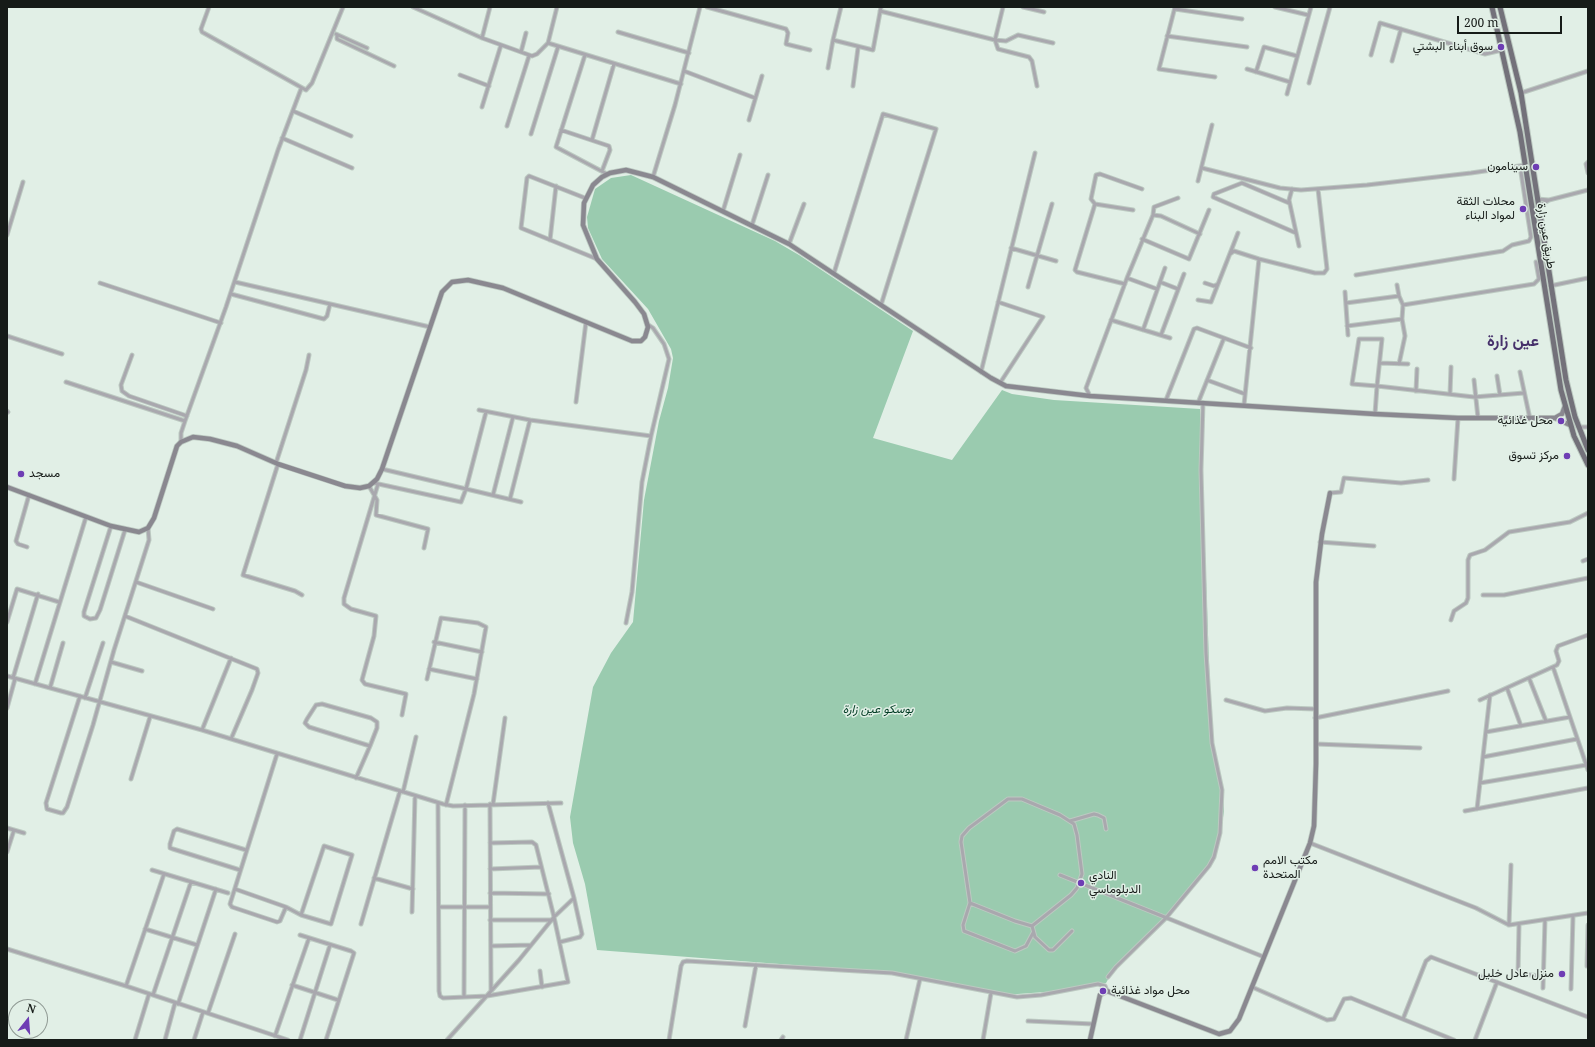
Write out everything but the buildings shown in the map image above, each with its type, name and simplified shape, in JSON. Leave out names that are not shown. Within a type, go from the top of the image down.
[{"type":"main road","name":"طريق عين زارة","points":[[1492,7],[1503,50],[1551,333],[1565,406],[1577,445],[1588,465]]},
{"type":"main road","name":"طريق عين زارة","points":[[1500,7],[1521,93],[1550,286],[1566,380],[1578,427],[1588,450]]},
{"type":"main road","points":[[7,487],[110,526],[139,532],[148,528],[154,518],[174,452],[181,442],[193,437],[210,439],[237,446],[277,463],[345,486],[360,488],[374,485],[382,469],[430,327],[445,288],[452,282],[462,280],[490,285],[518,293],[636,342],[641,341],[645,337],[648,324],[635,302],[596,259],[583,225],[582,210],[585,198],[597,180],[607,174],[626,170],[653,177],[789,244],[1000,384],[1015,388],[1090,396],[1375,414],[1458,418],[1555,418],[1570,425]]},
{"type":"main road","points":[[1555,418],[1562,414],[1565,406]]},
{"type":"main road","points":[[1090,1040],[1100,995],[1107,991],[1219,1034],[1230,1031],[1236,1024],[1310,843],[1315,819],[1316,582],[1320,542],[1330,493]]},
{"type":"street","points":[[209,7],[201,29],[202,32],[301,89],[306,90],[310,87],[343,7]]},
{"type":"street","points":[[413,7],[482,38],[529,56],[535,55],[548,44],[557,7]]},
{"type":"street","points":[[482,38],[490,7]]},
{"type":"street","points":[[653,177],[689,53],[700,7]]},
{"type":"street","points":[[707,7],[786,30],[788,33],[786,44],[810,50]]},
{"type":"street","points":[[828,68],[841,7]]},
{"type":"street","points":[[1003,7],[995,40],[998,49],[1029,57],[1032,61],[1036,86]]},
{"type":"street","points":[[1023,7],[1044,12]]},
{"type":"street","points":[[1275,7],[1308,15]]},
{"type":"street","points":[[1287,94],[1310,7]]},
{"type":"street","points":[[1309,83],[1330,7]]},
{"type":"street","points":[[1215,77],[1160,70],[1159,68],[1175,8],[1242,19]]},
{"type":"street","points":[[833,40],[858,48],[873,50],[880,9],[995,40],[1006,41],[1018,35],[1053,43]]},
{"type":"street","points":[[1371,55],[1378,24],[1401,29],[1485,54],[1503,50]]},
{"type":"street","points":[[1392,61],[1401,29]]},
{"type":"street","points":[[332,32],[367,48]]},
{"type":"street","points":[[618,32],[689,53]]},
{"type":"street","points":[[521,52],[526,33]]},
{"type":"street","points":[[337,34],[337,39],[394,66]]},
{"type":"street","points":[[1167,36],[1247,47]]},
{"type":"street","points":[[548,44],[680,84]]},
{"type":"street","points":[[482,107],[501,46]]},
{"type":"street","points":[[531,134],[558,47]]},
{"type":"street","points":[[1256,72],[1264,47],[1297,56]]},
{"type":"street","points":[[852,86],[858,48]]},
{"type":"street","points":[[585,55],[556,145],[558,149],[607,174]]},
{"type":"street","points":[[507,126],[529,56]]},
{"type":"street","points":[[592,140],[614,64]]},
{"type":"street","points":[[1247,69],[1290,82]]},
{"type":"street","points":[[684,71],[755,98]]},
{"type":"street","points":[[1521,93],[1588,71]]},
{"type":"street","points":[[460,75],[489,86]]},
{"type":"street","points":[[749,120],[762,76]]},
{"type":"street","points":[[181,442],[181,433],[185,421],[231,294],[282,138],[301,89]]},
{"type":"street","points":[[293,111],[351,136]]},
{"type":"street","points":[[834,273],[883,114],[936,129],[881,305]]},
{"type":"street","points":[[1198,181],[1212,125]]},
{"type":"street","points":[[561,130],[610,147],[602,171]]},
{"type":"street","points":[[282,138],[352,168]]},
{"type":"street","points":[[981,372],[1035,153]]},
{"type":"street","points":[[723,211],[740,155]]},
{"type":"street","points":[[1588,162],[1586,164],[1588,173]]},
{"type":"street","points":[[1202,168],[1292,190],[1318,189],[1457,175],[1523,166],[1531,237],[1528,241],[1512,245],[1503,250],[1356,275]]},
{"type":"street","points":[[1133,210],[1095,204],[1091,199],[1098,174],[1142,189]]},
{"type":"street","points":[[752,225],[768,175]]},
{"type":"street","points":[[585,198],[529,176],[527,178],[521,228],[596,259]]},
{"type":"street","points":[[7,235],[23,182]]},
{"type":"street","points":[[1289,203],[1242,183],[1214,194],[1213,197],[1296,232]]},
{"type":"street","points":[[550,240],[556,186]]},
{"type":"street","points":[[1230,254],[1234,251],[1315,273],[1324,273],[1327,269],[1318,189]]},
{"type":"street","points":[[1292,190],[1289,203],[1299,246]]},
{"type":"street","points":[[1538,207],[1549,200],[1588,190]]},
{"type":"street","points":[[1090,396],[1086,388],[1142,239],[1153,215],[1154,207],[1178,198]]},
{"type":"street","points":[[1537,199],[1549,200]]},
{"type":"street","points":[[789,244],[804,204]]},
{"type":"street","points":[[1028,287],[1052,204]]},
{"type":"street","points":[[1095,204],[1075,270],[1077,272],[1125,284]]},
{"type":"street","points":[[1142,239],[1189,259],[1209,210]]},
{"type":"street","points":[[7,215],[13,216]]},
{"type":"street","points":[[1153,215],[1161,216],[1200,234]]},
{"type":"street","points":[[1198,300],[1211,302],[1238,233]]},
{"type":"street","points":[[1011,248],[1056,261]]},
{"type":"street","points":[[1244,405],[1259,259]]},
{"type":"street","points":[[1404,305],[1534,284],[1539,279],[1536,262]]},
{"type":"street","points":[[1143,330],[1165,268]]},
{"type":"street","points":[[1162,335],[1184,274]]},
{"type":"street","points":[[1127,278],[1157,289]]},
{"type":"street","points":[[1550,286],[1588,278]]},
{"type":"street","points":[[235,282],[430,327]]},
{"type":"street","points":[[1160,282],[1178,289]]},
{"type":"street","points":[[100,283],[221,323]]},
{"type":"street","points":[[1205,283],[1214,286],[1218,284]]},
{"type":"street","points":[[1397,285],[1399,296],[1404,305],[1402,319],[1405,339],[1400,364]]},
{"type":"street","points":[[1346,292],[1348,335]]},
{"type":"street","points":[[231,294],[321,319],[327,316],[330,304]]},
{"type":"street","points":[[1346,303],[1399,296]]},
{"type":"street","points":[[998,302],[1043,317],[1000,384]]},
{"type":"street","points":[[1347,326],[1402,319]]},
{"type":"street","points":[[1111,320],[1170,338]]},
{"type":"street","points":[[576,402],[586,322]]},
{"type":"street","points":[[626,623],[632,592],[641,490],[651,436],[669,359],[664,344],[653,328],[648,324]]},
{"type":"street","points":[[1166,400],[1192,331],[1197,328],[1251,348]]},
{"type":"street","points":[[7,336],[62,354]]},
{"type":"street","points":[[1108,977],[1116,966],[1166,918],[1209,866],[1217,845],[1222,817],[1222,790],[1212,744],[1206,661],[1201,470],[1201,403],[1224,338]]},
{"type":"street","points":[[1375,414],[1378,386],[1382,339],[1359,339],[1352,384],[1378,386],[1416,390],[1474,397],[1524,393]]},
{"type":"street","points":[[132,355],[121,385],[122,391],[129,396],[187,416]]},
{"type":"street","points":[[302,595],[294,591],[243,575],[306,370],[309,355]]},
{"type":"street","points":[[1380,363],[1408,364]]},
{"type":"street","points":[[1450,394],[1451,367]]},
{"type":"street","points":[[1416,390],[1417,369]]},
{"type":"street","points":[[1520,372],[1530,419]]},
{"type":"street","points":[[1497,376],[1500,395]]},
{"type":"street","points":[[1208,380],[1245,394]]},
{"type":"street","points":[[1474,380],[1474,397],[1478,418]]},
{"type":"street","points":[[66,382],[185,421]]},
{"type":"street","points":[[479,410],[530,420],[651,436]]},
{"type":"street","points":[[374,485],[462,502],[486,412]]},
{"type":"street","points":[[493,495],[513,417]]},
{"type":"street","points":[[1454,479],[1458,418]]},
{"type":"street","points":[[510,499],[530,420]]},
{"type":"street","points":[[1578,427],[1588,427]]},
{"type":"street","points":[[382,469],[521,502]]},
{"type":"street","points":[[1330,493],[1341,492],[1344,478],[1401,483],[1428,480]]},
{"type":"street","points":[[374,485],[377,500],[376,515],[428,529],[424,548]]},
{"type":"street","points":[[374,485],[375,494],[344,604],[351,609],[376,616],[374,636],[362,680],[364,684],[406,694],[402,715]]},
{"type":"street","points":[[27,547],[18,544],[16,541],[29,495]]},
{"type":"street","points":[[1451,620],[1454,611],[1466,603],[1468,598],[1468,560],[1470,555],[1485,550],[1509,532],[1570,522],[1588,513]]},
{"type":"street","points":[[35,684],[86,517]]},
{"type":"street","points":[[110,526],[84,612],[84,616],[90,619],[96,618],[100,610],[125,530]]},
{"type":"street","points":[[80,696],[46,803],[47,809],[61,813],[65,811],[67,807],[93,725],[99,701],[149,540],[148,528]]},
{"type":"street","points":[[1320,542],[1374,546]]},
{"type":"street","points":[[1583,561],[1588,559]]},
{"type":"street","points":[[1483,596],[1504,595],[1588,578]]},
{"type":"street","points":[[136,582],[213,609]]},
{"type":"street","points":[[7,622],[18,589],[38,594],[59,602]]},
{"type":"street","points":[[7,708],[38,594]]},
{"type":"street","points":[[125,616],[231,658],[255,668],[258,671],[231,740]]},
{"type":"street","points":[[427,679],[434,642],[441,618],[478,624],[486,627],[477,678],[446,805]]},
{"type":"street","points":[[1480,700],[1553,667],[1559,662],[1556,651],[1558,646],[1588,635]]},
{"type":"street","points":[[434,642],[482,652]]},
{"type":"street","points":[[50,688],[63,643]]},
{"type":"street","points":[[85,698],[103,643]]},
{"type":"street","points":[[202,730],[231,658]]},
{"type":"street","points":[[111,662],[142,671]]},
{"type":"street","points":[[1553,667],[1588,770]]},
{"type":"street","points":[[429,669],[477,678]]},
{"type":"street","points":[[7,676],[99,701],[150,717],[202,730],[446,805],[561,804]]},
{"type":"street","points":[[1529,678],[1546,721]]},
{"type":"street","points":[[1507,688],[1521,726]]},
{"type":"street","points":[[1315,718],[1448,691]]},
{"type":"street","points":[[1477,809],[1490,695]]},
{"type":"street","points":[[1226,700],[1265,711],[1287,708],[1316,709]]},
{"type":"street","points":[[356,778],[370,746],[378,725],[377,722],[371,718],[322,704],[316,705],[307,719],[306,725],[309,727],[370,746]]},
{"type":"street","points":[[131,779],[150,717]]},
{"type":"street","points":[[1486,732],[1570,717]]},
{"type":"street","points":[[491,991],[490,843],[492,804],[505,718]]},
{"type":"street","points":[[361,924],[374,878],[402,792],[416,737]]},
{"type":"street","points":[[1483,757],[1577,739]]},
{"type":"street","points":[[1316,744],[1420,748]]},
{"type":"street","points":[[277,754],[230,903],[232,908],[277,922],[280,921],[286,907]]},
{"type":"street","points":[[1480,783],[1586,765]]},
{"type":"street","points":[[1465,812],[1588,788]]},
{"type":"street","points":[[412,912],[415,796]]},
{"type":"street","points":[[1032,926],[1071,895],[1079,883],[1082,871],[1077,835],[1074,824],[1070,821],[1033,803],[1012,798],[1004,801],[969,828],[962,836],[961,847],[970,903],[963,925],[964,931],[967,933],[1015,951],[1026,946],[1033,933]]},
{"type":"street","points":[[438,803],[440,994],[443,998],[487,996],[568,982],[549,894],[534,843],[490,843]]},
{"type":"street","points":[[548,803],[574,898],[581,936],[560,942]]},
{"type":"street","points":[[464,997],[465,805]]},
{"type":"street","points":[[1070,821],[1094,814],[1104,818],[1106,829]]},
{"type":"street","points":[[7,828],[24,833]]},
{"type":"street","points":[[240,870],[170,848],[170,844],[174,831],[177,829],[246,850]]},
{"type":"street","points":[[7,852],[14,830]]},
{"type":"street","points":[[1310,843],[1476,908],[1509,925],[1588,914]]},
{"type":"street","points":[[235,889],[286,907],[301,915],[331,923],[352,855],[324,846],[301,915]]},
{"type":"street","points":[[1509,925],[1511,865]]},
{"type":"street","points":[[490,869],[541,868]]},
{"type":"street","points":[[152,870],[228,893]]},
{"type":"street","points":[[126,986],[164,874]]},
{"type":"street","points":[[1060,875],[1264,958]]},
{"type":"street","points":[[374,878],[413,889]]},
{"type":"street","points":[[153,995],[191,882]]},
{"type":"street","points":[[165,1040],[176,1003],[216,889]]},
{"type":"street","points":[[490,894],[549,894]]},
{"type":"street","points":[[447,1040],[574,898]]},
{"type":"street","points":[[970,903],[1015,921],[1032,926]]},
{"type":"street","points":[[439,908],[490,907]]},
{"type":"street","points":[[1571,989],[1573,916]]},
{"type":"street","points":[[490,920],[554,919]]},
{"type":"street","points":[[1543,988],[1545,920]]},
{"type":"street","points":[[1518,924],[1518,974],[1543,976]]},
{"type":"street","points":[[1587,966],[1588,924]]},
{"type":"street","points":[[1032,926],[1033,933],[1045,947],[1053,950],[1072,931]]},
{"type":"street","points":[[145,929],[197,945]]},
{"type":"street","points":[[208,1013],[235,934]]},
{"type":"street","points":[[300,935],[351,951],[354,954],[326,1040]]},
{"type":"street","points":[[275,1036],[308,938]]},
{"type":"street","points":[[300,1040],[330,945]]},
{"type":"street","points":[[491,946],[532,945]]},
{"type":"street","points":[[7,949],[126,986],[288,1040]]},
{"type":"street","points":[[1403,1019],[1426,961],[1431,957],[1588,1017]]},
{"type":"street","points":[[669,1040],[683,962],[687,961],[884,972],[991,994],[1017,997],[1034,996],[1098,984],[1105,986],[1107,991]]},
{"type":"street","points":[[745,1026],[756,966]]},
{"type":"street","points":[[540,971],[542,987]]},
{"type":"street","points":[[906,1040],[920,979]]},
{"type":"street","points":[[1475,1040],[1497,982]]},
{"type":"street","points":[[292,985],[338,1000]]},
{"type":"street","points":[[1252,987],[1327,1020],[1334,1019],[1341,1002],[1347,997],[1454,1040]]},
{"type":"street","points":[[135,1040],[149,994]]},
{"type":"street","points":[[983,1040],[991,994]]},
{"type":"street","points":[[194,1040],[203,1012]]},
{"type":"street","points":[[1028,1021],[1094,1024]]},
{"type":"green space","name":"بوسكو عين زارة","points":[[631,175],[775,241],[799,255],[913,331],[873,438],[952,460],[1002,390],[1012,394],[1054,400],[1200,409],[1212,747],[1223,796],[1224,811],[1220,838],[1213,861],[1198,881],[1110,976],[1106,983],[1058,991],[1004,995],[897,973],[597,950],[585,884],[573,843],[570,817],[593,687],[611,653],[633,622],[644,500],[673,358],[671,349],[648,309],[602,259],[588,228],[587,217],[595,189],[611,178]]},
{"type":"place","name":"سوق أبناء البشتي","points":[[1501,47]]},
{"type":"place","name":"سينامون","points":[[1536,167]]},
{"type":"place","name":"محلات الثقة لمواد البناء","points":[[1523,209]]},
{"type":"place","name":"محل غذائية","points":[[1561,421]]},
{"type":"place","name":"مركز تسوق","points":[[1567,456]]},
{"type":"place","name":"مسجد","points":[[21,474]]},
{"type":"place","name":"مكتب الامم المتحدة","points":[[1255,868]]},
{"type":"place","name":"النادي الدبلوماسي","points":[[1081,883]]},
{"type":"place","name":"منزل عادل خليل","points":[[1562,974]]},
{"type":"place","name":"محل مواد غذائية","points":[[1103,991]]},
{"type":"district","name":"عين زارة","points":[[1513,341]]}]
